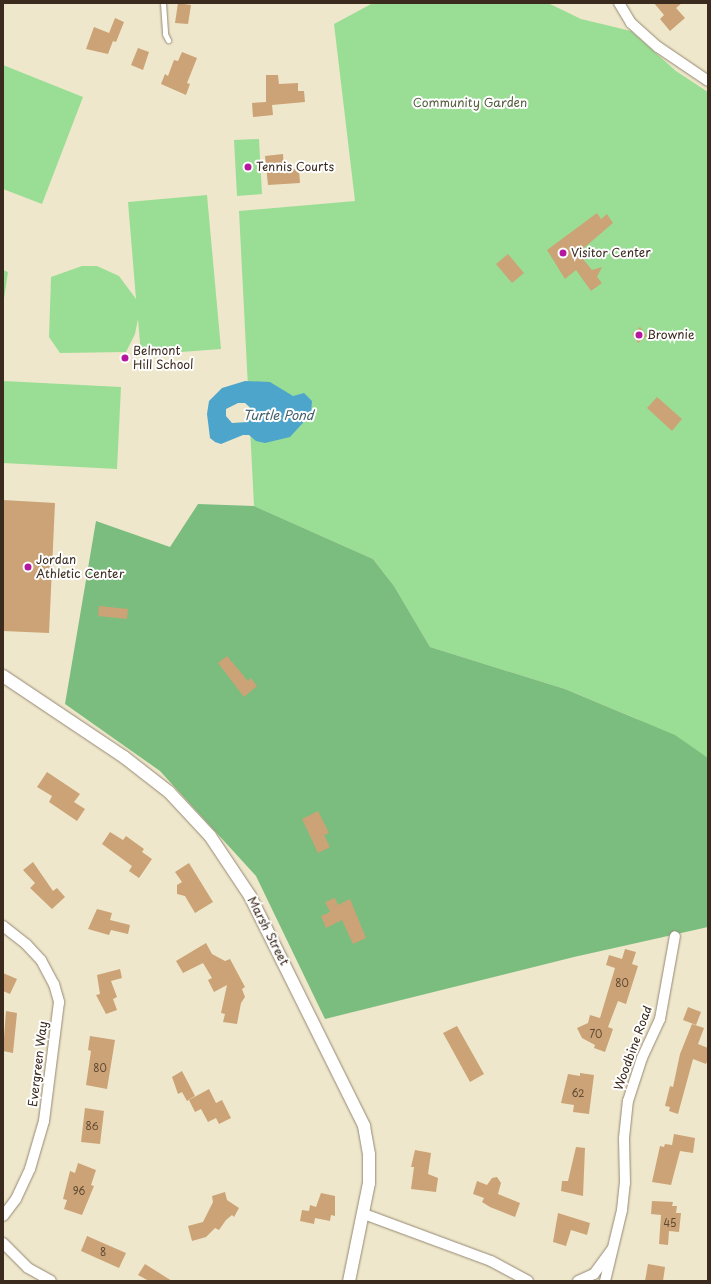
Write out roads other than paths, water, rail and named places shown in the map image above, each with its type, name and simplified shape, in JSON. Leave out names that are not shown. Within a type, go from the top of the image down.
[{"type":"street","points":[[619,3],[631,23],[658,47],[708,81]]},
{"type":"street","name":"Marsh Street","points":[[3,676],[160,784],[197,820],[223,852],[262,918],[359,1113],[369,1154],[369,1183],[364,1214],[349,1281]]},
{"type":"street","name":"Evergreen Way","points":[[3,926],[26,944],[41,960],[54,984],[59,1002],[44,1121],[30,1169],[16,1199],[3,1216]]},
{"type":"street","name":"Woodbine Road","points":[[605,1281],[616,1240],[625,1182],[624,1138],[628,1101],[642,1058],[660,1019],[675,936]]},
{"type":"street","points":[[364,1214],[491,1261],[528,1281]]},
{"type":"street","name":"Woodbine Road","points":[[578,1281],[594,1274],[616,1240]]},
{"type":"street","points":[[3,1243],[28,1268],[51,1281]]},
{"type":"lane","points":[[163,3],[165,34],[168,40]]},
{"type":"water","name":"Turtle Pond","points":[[245,381],[270,382],[293,396],[304,393],[312,401],[311,414],[290,437],[265,443],[256,441],[249,435],[243,435],[221,444],[210,438],[207,414],[209,401],[222,388]],"holes":[[[238,403],[245,403],[255,412],[248,422],[232,423],[226,416],[226,409]]]},
{"type":"place","name":"Tennis Courts","points":[[248,167]]},
{"type":"place","name":"Visitor Center","points":[[563,253]]},
{"type":"place","name":"Brownie","points":[[639,335]]},
{"type":"place","name":"Belmont Hill School","points":[[125,358]]},
{"type":"place","name":"Jordan Athletic Center","points":[[28,567]]},
{"type":"park label","name":"Community Garden","points":[[470,103]]}]
